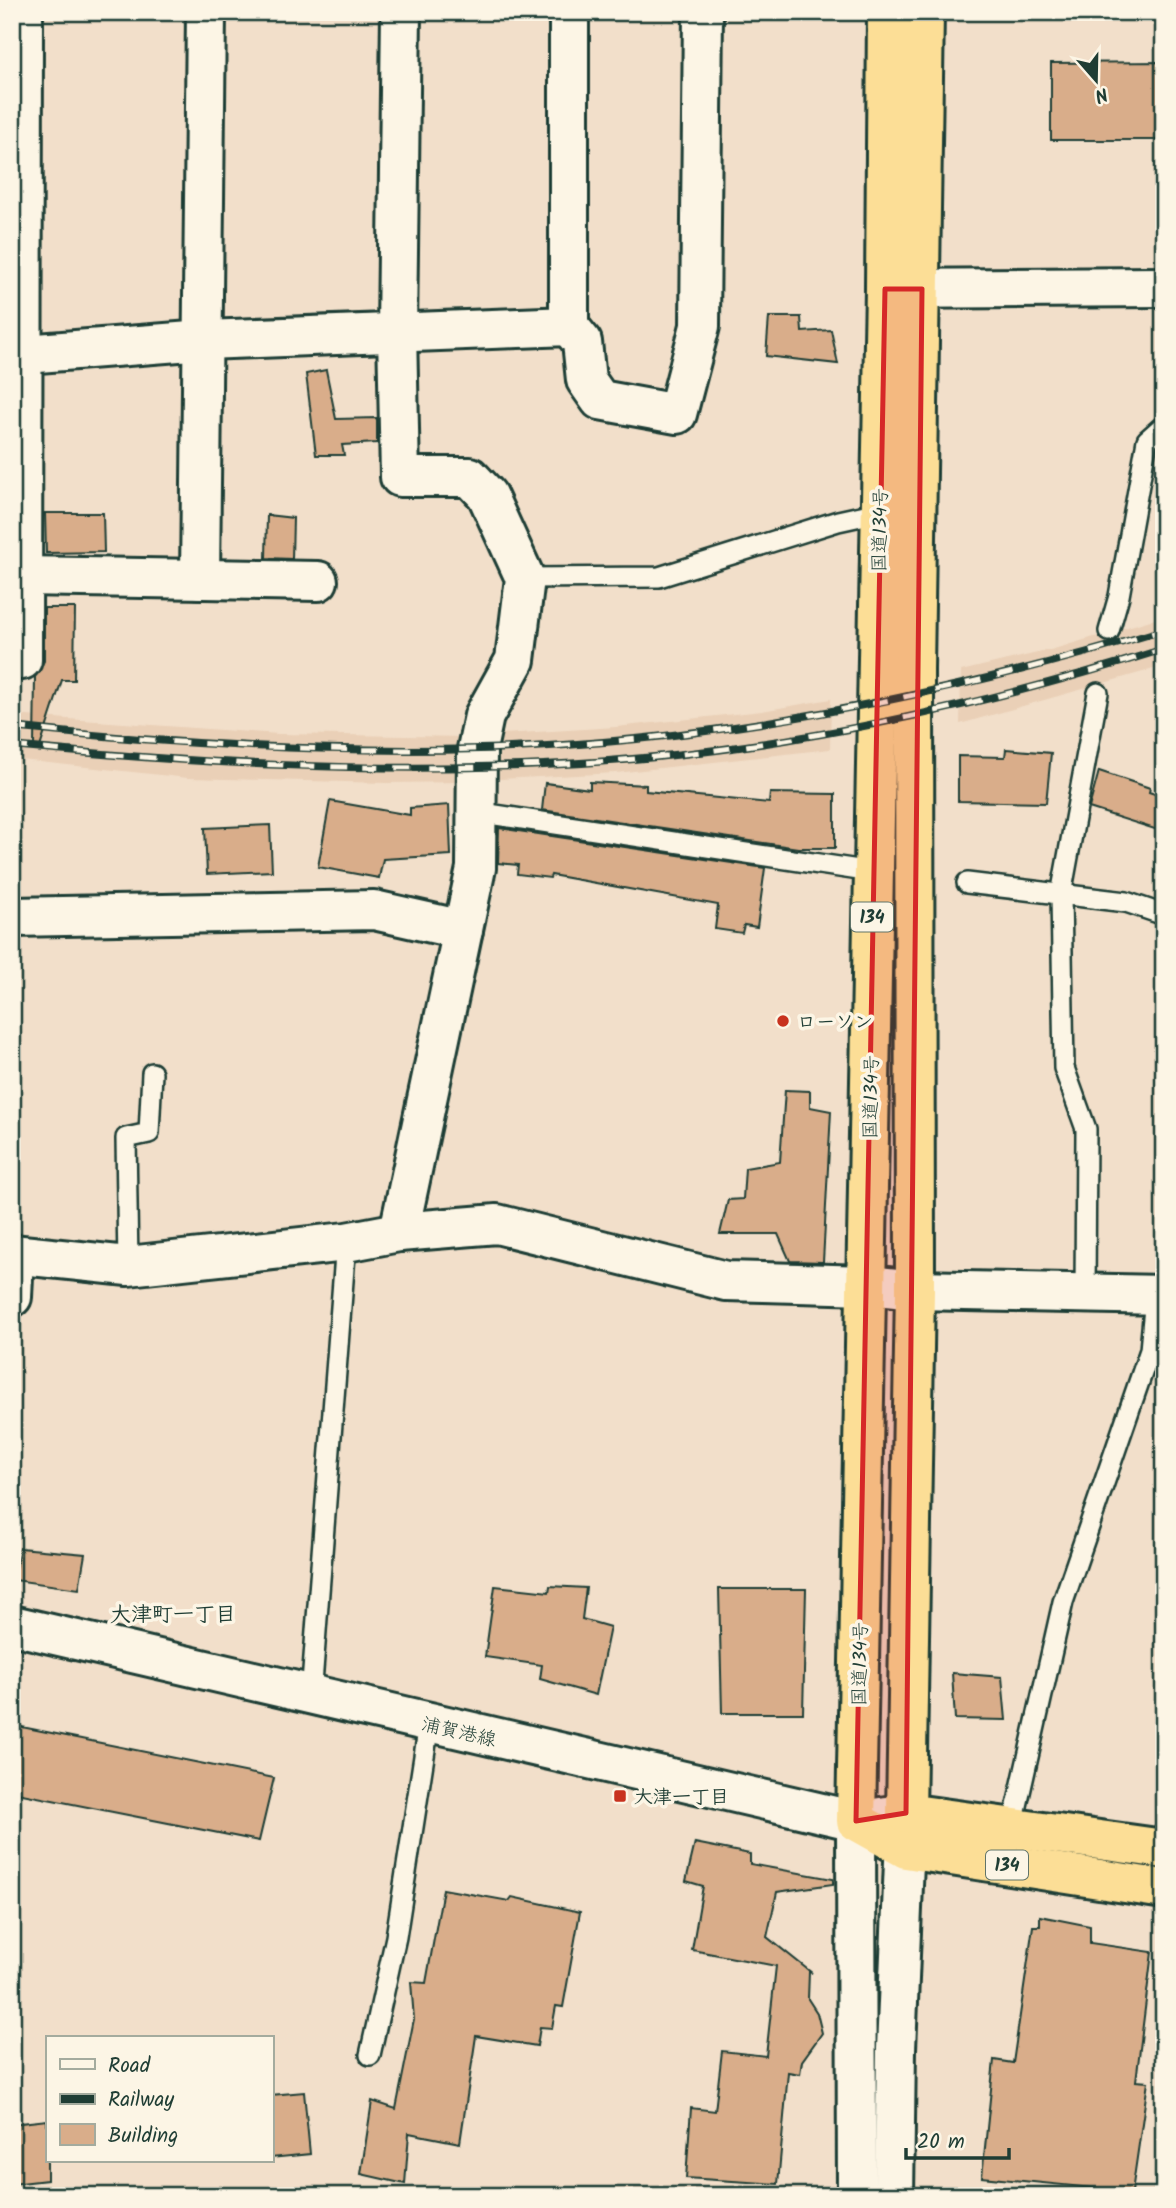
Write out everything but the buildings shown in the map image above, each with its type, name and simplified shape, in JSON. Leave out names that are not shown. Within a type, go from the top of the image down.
[{"type":"highway","name":"国道134号","points":[[887,12],[904,289],[914,669],[915,1290],[906,1831]]},
{"type":"highway","name":"国道134号","points":[[856,1821],[868,1285],[879,512],[904,289],[924,12]]},
{"type":"highway","name":"134","points":[[856,1821],[1164,1889]]},
{"type":"highway","name":"134","points":[[906,1831],[1012,1828],[1164,1849]]},
{"type":"street","points":[[22,660],[17,355],[23,12]]},
{"type":"street","points":[[200,579],[206,12]]},
{"type":"street","points":[[399,1232],[475,868],[475,766],[484,716],[515,660],[524,578],[487,495],[470,477],[400,477],[397,331],[401,12]]},
{"type":"street","points":[[569,12],[569,326],[582,342],[586,380],[600,400],[677,414],[700,326],[703,12]]},
{"type":"street","points":[[904,289],[1164,287]]},
{"type":"street","points":[[17,355],[204,340],[569,326]]},
{"type":"street","points":[[21,576],[318,581]]},
{"type":"street","points":[[12,917],[374,910],[463,930]]},
{"type":"street","points":[[12,1297],[13,1255],[128,1266],[346,1242],[399,1232],[497,1224],[726,1281],[868,1285],[915,1290],[1159,1296]]},
{"type":"street","name":"浦賀港線","points":[[12,1625],[429,1724],[856,1821]]},
{"type":"street","points":[[856,1821],[857,2196]]},
{"type":"street","points":[[894,2196],[896,2049],[906,1831]]},
{"type":"lane","points":[[1109,631],[1119,596],[1147,440],[1164,425]]},
{"type":"lane","points":[[524,578],[659,577],[838,521],[879,512]]},
{"type":"lane","points":[[1085,1295],[1086,1129],[1064,1068],[1061,895],[1098,693]]},
{"type":"lane","points":[[476,812],[872,872]]},
{"type":"lane","points":[[967,883],[1126,902],[1164,915]]},
{"type":"lane","points":[[128,1266],[126,1138],[149,1133],[152,1073]]},
{"type":"lane","points":[[311,1696],[346,1242]]},
{"type":"lane","points":[[1012,1828],[1063,1602],[1157,1350],[1159,1296]]},
{"type":"lane","points":[[370,2055],[396,1937],[429,1724]]},
{"type":"highlighted area","points":[[885,289],[922,289],[906,1813],[856,1821],[868,1285]]},
{"type":"shaded area","points":[[1164,616],[1164,666],[960,724],[961,671],[1054,649]]},
{"type":"shaded area","points":[[831,699],[830,749],[616,773],[482,780],[486,735],[616,727],[762,711]]},
{"type":"shaded area","points":[[12,715],[279,734],[469,737],[467,782],[386,783],[188,778],[12,759]]},
{"type":"railway","points":[[12,727],[187,742],[363,750],[567,745],[740,726],[911,696],[996,676],[1164,630]]},
{"type":"railway","points":[[12,746],[212,762],[344,767],[477,767],[622,760],[701,752],[857,727],[1012,692],[1164,649]]},
{"type":"place","name":"ローソン","points":[[783,1021]]},
{"type":"place","name":"大津一丁目","points":[[620,1796]]},
{"type":"district","name":"大津町一丁目","points":[[173,1614]]}]
